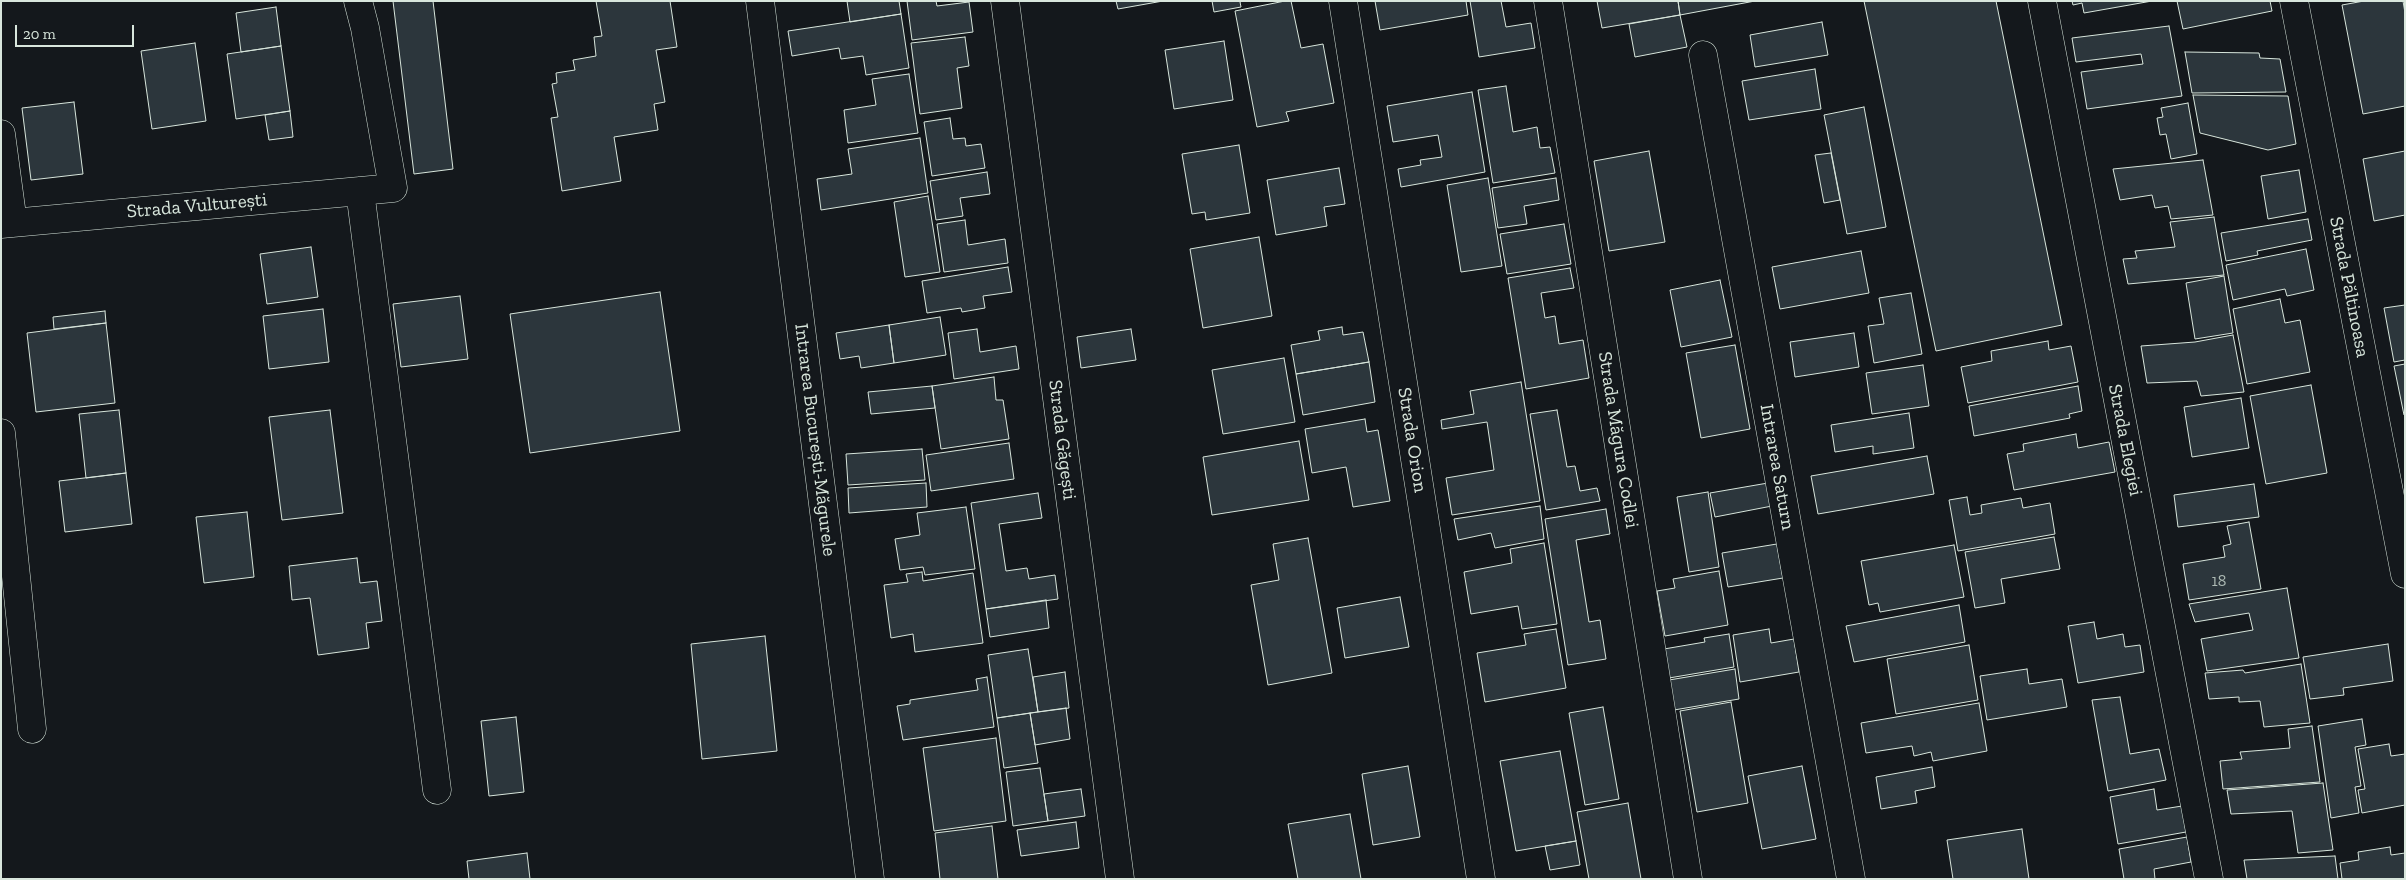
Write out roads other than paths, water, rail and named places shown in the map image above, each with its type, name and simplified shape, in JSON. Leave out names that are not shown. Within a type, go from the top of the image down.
[{"type":"street","name":"Strada Vulturești","points":[[7,224],[393,188],[365,28],[358,1]]},
{"type":"street","name":"Intrarea București-Măgurele","points":[[760,1],[870,879]]},
{"type":"street","name":"Strada Găgești","points":[[1005,1],[1120,879]]},
{"type":"street","name":"Strada Orion","points":[[1343,1],[1481,879]]},
{"type":"street","name":"Strada Măgura Codlei","points":[[1548,1],[1688,879]]},
{"type":"street","name":"Strada Elegiei","points":[[2042,1],[2209,879]]},
{"type":"street","name":"Strada Păltinoasa","points":[[2294,1],[2405,574]]},
{"type":"street","name":"Intrarea Saturn","points":[[1703,55],[1851,879]]},
{"type":"street","points":[[1,134],[7,224]]},
{"type":"street","points":[[360,191],[437,790]]},
{"type":"street","points":[[1,433],[32,729]]}]
